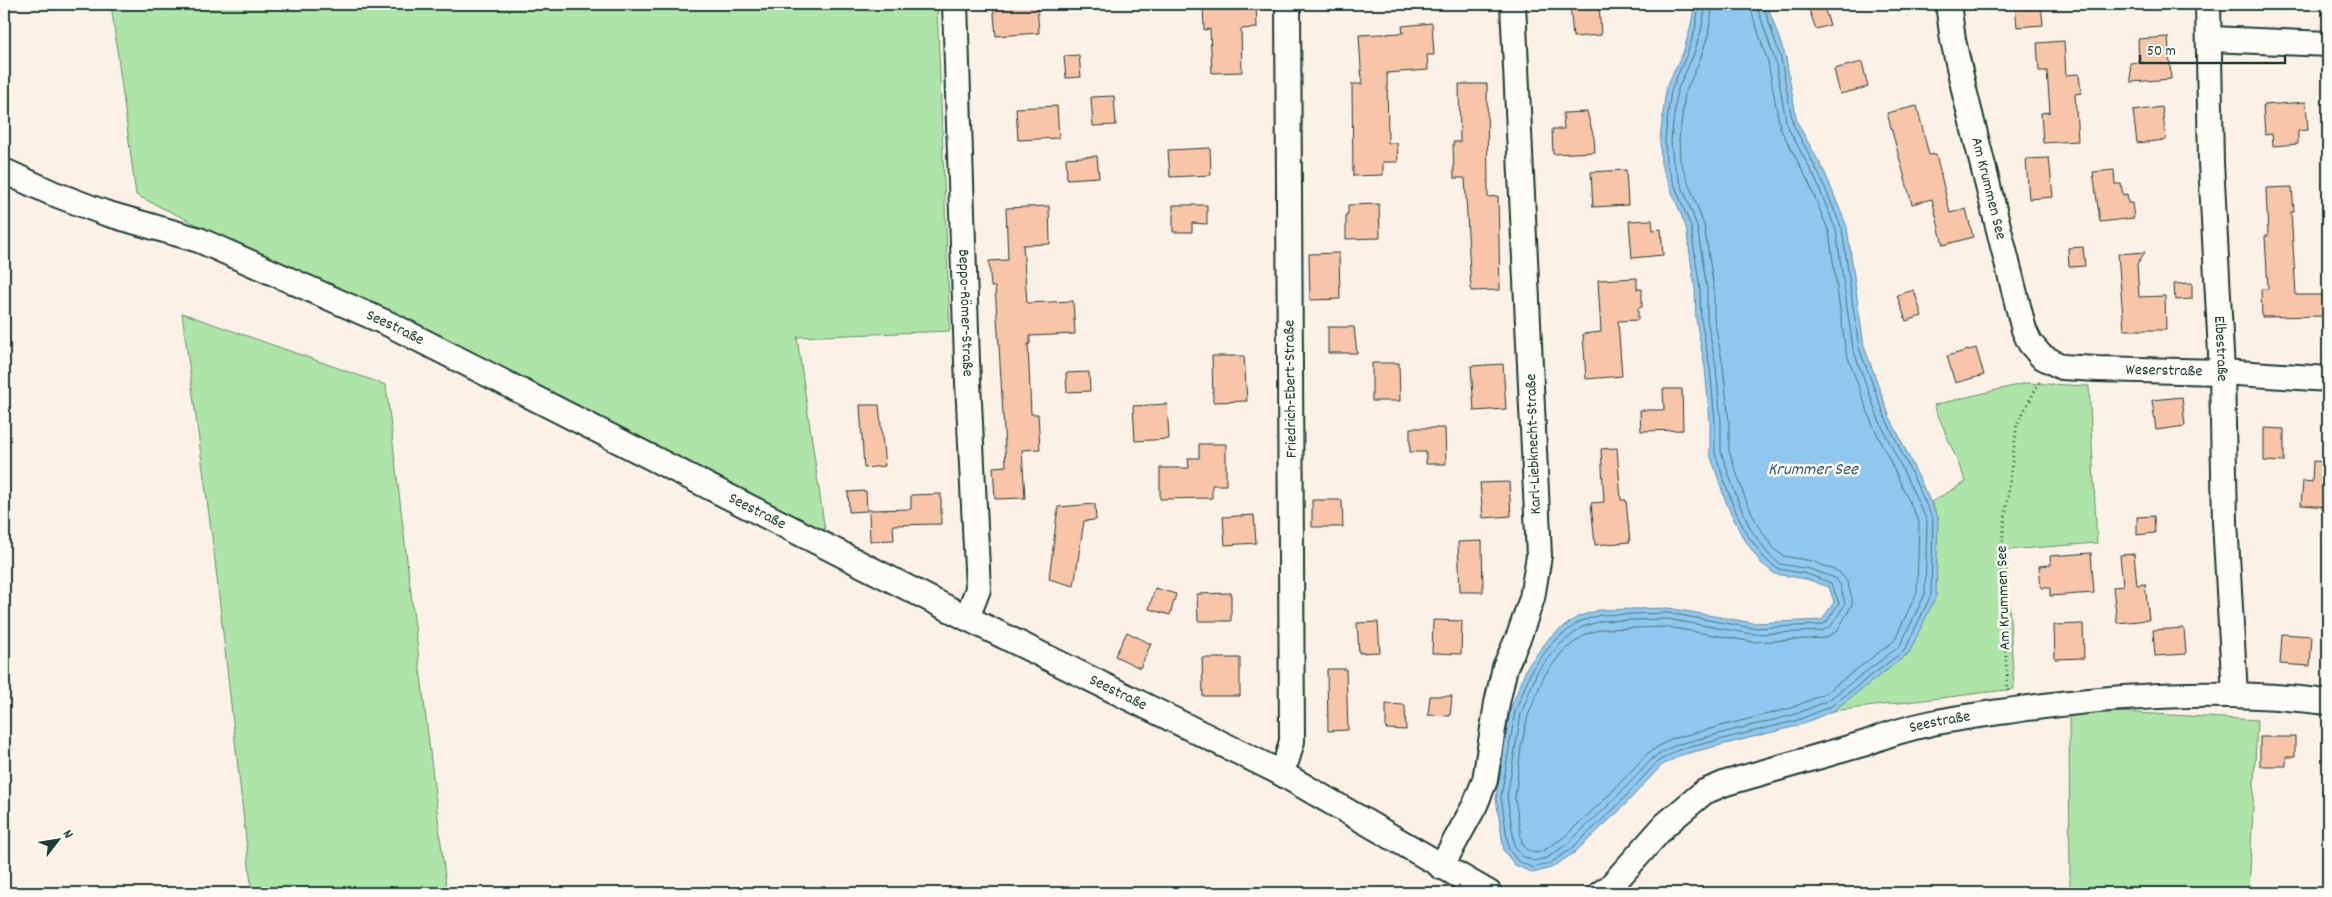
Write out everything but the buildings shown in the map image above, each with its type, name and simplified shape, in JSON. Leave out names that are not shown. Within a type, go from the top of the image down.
[{"type":"street","name":"Beppo-Römer-Straße","points":[[955,4],[978,589],[967,618]]},
{"type":"street","name":"Friedrich-Ebert-Straße","points":[[1279,772],[1292,741],[1292,458],[1288,202],[1288,4]]},
{"type":"street","name":"Karl-Liebknecht-Straße","points":[[1441,867],[1475,805],[1485,780],[1496,703],[1506,667],[1532,598],[1539,556],[1513,4]]},
{"type":"street","name":"Am Krummen See","points":[[1948,4],[1959,67],[2024,330],[2030,343],[2041,356],[2056,364]]},
{"type":"street","name":"Elbestraße","points":[[2208,4],[2210,39],[2208,83],[2210,153],[2222,372],[2225,522],[2235,694]]},
{"type":"street","points":[[2210,39],[2328,44]]},
{"type":"street","name":"Seestraße","points":[[4,171],[52,193],[105,213],[199,240],[391,325],[967,618],[1279,772],[1489,893]]},
{"type":"street","name":"Weserstraße","points":[[2056,364],[2097,370],[2222,372],[2328,379]]},
{"type":"street","name":"Seestraße","points":[[1601,893],[1610,887],[1665,824],[1704,792],[1726,783],[1866,743],[1887,734],[1928,722],[2036,706],[2137,696],[2235,694],[2328,702]]},
{"type":"path","name":"Am Krummen See","points":[[2008,694],[2000,558],[2017,424],[2032,392],[2056,364]]},
{"type":"green space","points":[[111,4],[937,4],[950,331],[797,337],[825,531],[136,195]]},
{"type":"green space","points":[[182,313],[386,385],[447,893],[252,893],[214,552]]},
{"type":"green space","points":[[2026,383],[2089,386],[2097,543],[2006,550],[2014,689],[1833,711],[1909,653],[1938,518],[1931,502],[1966,482],[1934,405]]},
{"type":"green space","points":[[2069,709],[2257,720],[2249,893],[2070,893]]},
{"type":"water","name":"Krummer See","points":[[1695,4],[1767,4],[1786,58],[1797,122],[1825,173],[1847,227],[1864,346],[1889,415],[1938,518],[1936,596],[1909,653],[1833,711],[1797,726],[1681,755],[1661,766],[1619,811],[1574,853],[1551,868],[1533,873],[1515,865],[1504,851],[1496,798],[1510,710],[1527,667],[1550,637],[1577,617],[1599,610],[1668,608],[1754,623],[1822,620],[1834,602],[1829,587],[1806,579],[1775,574],[1761,563],[1742,536],[1727,505],[1710,454],[1710,422],[1705,368],[1696,320],[1695,290],[1686,227],[1661,164],[1660,139],[1666,88],[1683,53]]}]
